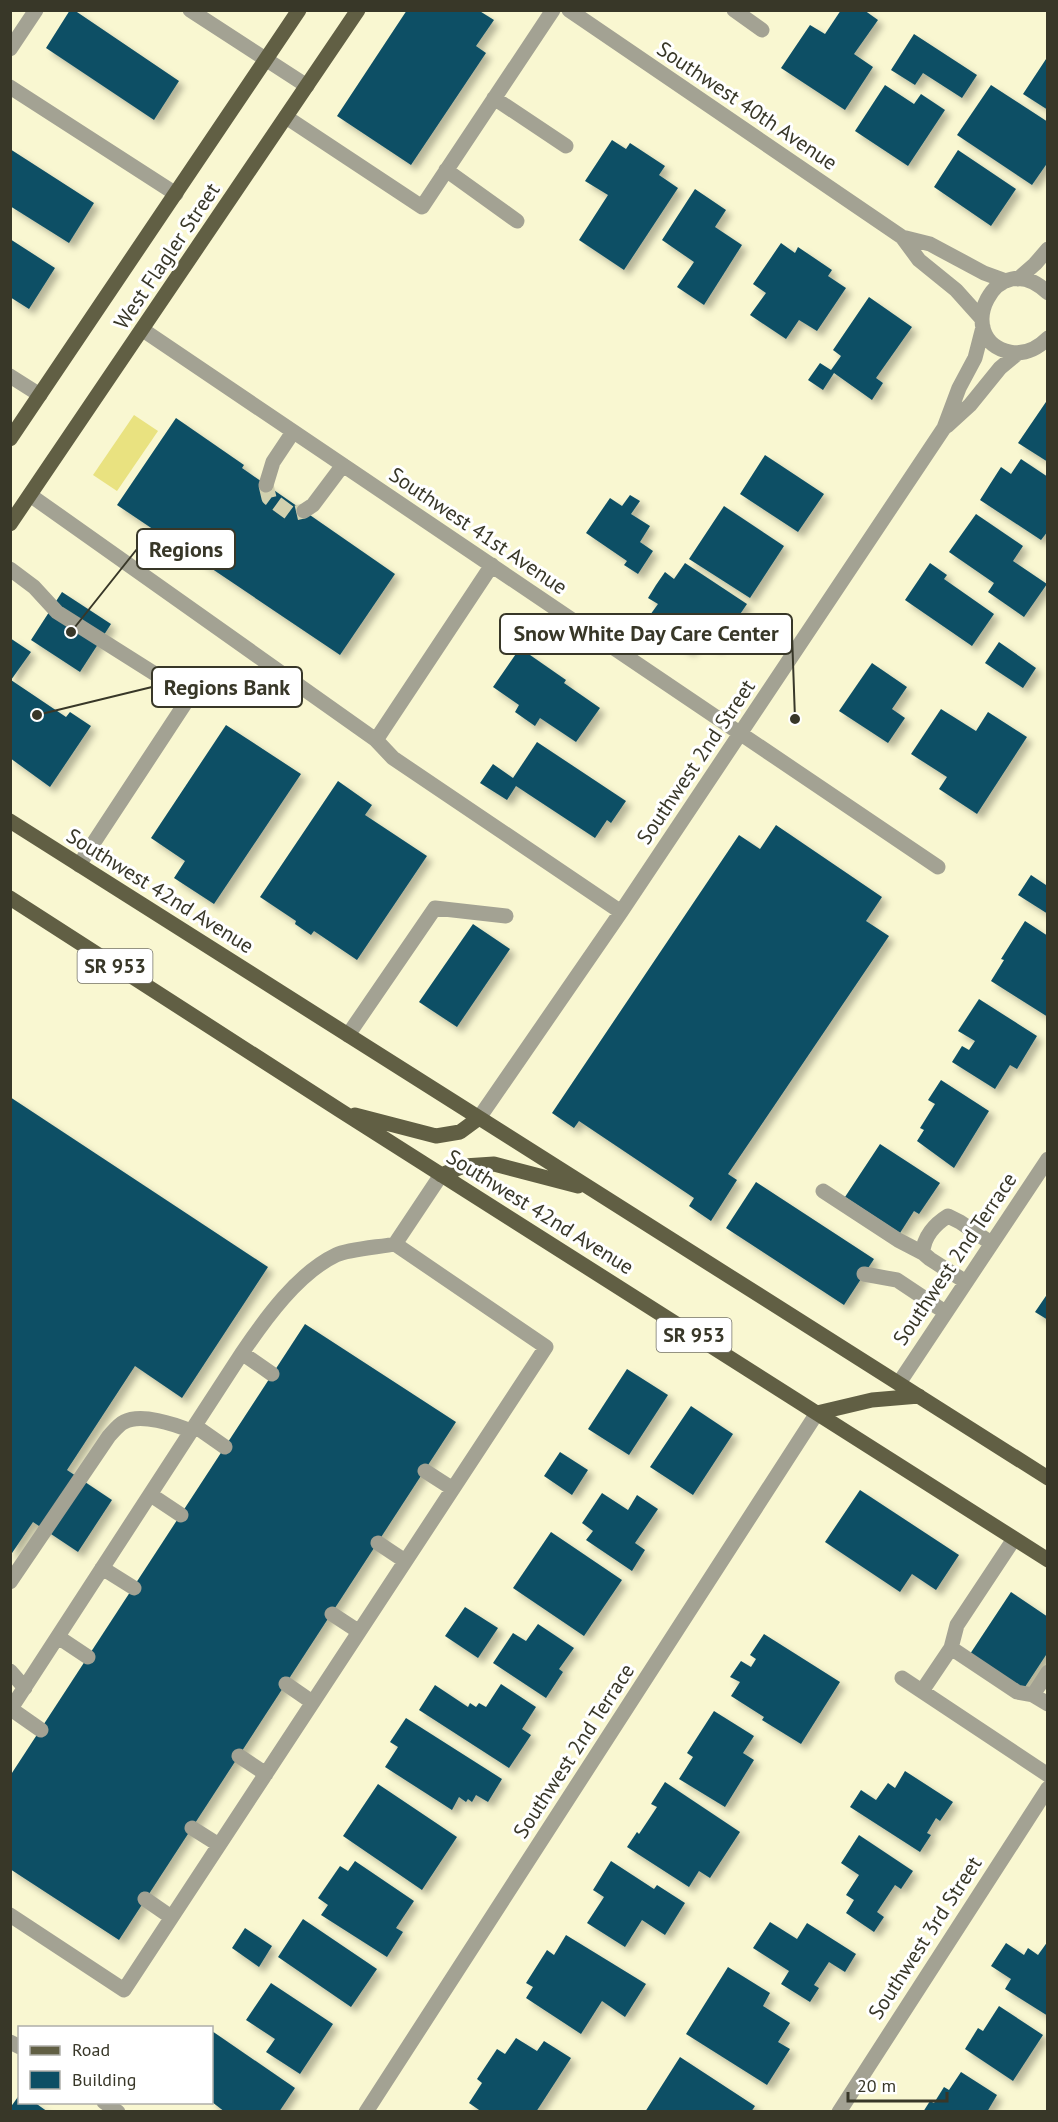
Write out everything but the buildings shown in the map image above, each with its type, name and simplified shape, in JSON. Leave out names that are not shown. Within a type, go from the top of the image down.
[{"type":"main road","name":"West Flagler Street","points":[[10,439],[299,10]]},
{"type":"main road","name":"West Flagler Street","points":[[10,524],[358,10]]},
{"type":"main road","name":"Southwest 42nd Avenue","points":[[10,821],[1047,1478]]},
{"type":"main road","name":"Southwest 42nd Avenue","points":[[10,898],[1047,1560]]},
{"type":"main road","points":[[341,1111],[436,1136],[460,1132],[479,1118]]},
{"type":"main road","points":[[441,1175],[464,1166],[494,1164],[593,1190]]},
{"type":"main road","points":[[817,1413],[872,1400],[919,1396]]},
{"type":"street","points":[[10,49],[36,10]]},
{"type":"street","points":[[190,10],[307,86]]},
{"type":"street","points":[[286,117],[422,207],[553,10]]},
{"type":"street","name":"Southwest 40th Avenue","points":[[569,10],[902,237],[919,260],[956,290],[982,323],[988,337],[996,346],[1006,351],[1047,353]]},
{"type":"street","points":[[734,10],[762,30]]},
{"type":"street","points":[[10,87],[176,194]]},
{"type":"street","points":[[494,98],[566,146]]},
{"type":"street","points":[[446,170],[517,220]]},
{"type":"street","name":"Southwest 40th Avenue","points":[[902,237],[930,244],[984,273],[1012,280],[1029,280],[1040,285],[1047,293]]},
{"type":"street","points":[[982,323],[982,307],[988,296],[996,287],[1012,280],[1035,264],[1047,249]]},
{"type":"street","name":"Southwest 2nd Street","points":[[479,1118],[621,912],[944,428],[958,388],[975,357],[982,323]]},
{"type":"street","name":"Southwest 41st Avenue","points":[[143,330],[938,867]]},
{"type":"street","points":[[1024,352],[1041,346],[1047,338]]},
{"type":"street","name":"Southwest 2nd Street","points":[[944,428],[970,405],[1000,368],[1024,352]]},
{"type":"street","points":[[10,376],[40,395]]},
{"type":"street","points":[[266,485],[273,462],[294,432]]},
{"type":"street","points":[[304,511],[314,505],[343,465]]},
{"type":"street","points":[[30,495],[376,740],[393,758],[621,912]]},
{"type":"street","points":[[376,740],[492,565]]},
{"type":"street","points":[[10,569],[34,587],[57,612],[190,696],[79,865]]},
{"type":"street","points":[[348,1035],[435,908],[506,916]]},
{"type":"street","name":"Southwest 2nd Terrace","points":[[898,1383],[1047,1159]]},
{"type":"street","points":[[395,1244],[441,1175]]},
{"type":"street","points":[[823,1191],[966,1282]]},
{"type":"street","points":[[923,1253],[923,1245],[936,1223],[948,1216],[991,1243]]},
{"type":"street","points":[[10,1915],[124,1990],[546,1347],[395,1244],[337,1254],[300,1280],[275,1308],[242,1353],[11,1710],[41,1730]]},
{"type":"street","points":[[864,1274],[897,1280],[945,1312]]},
{"type":"street","points":[[242,1353],[272,1374]]},
{"type":"street","name":"Southwest 2nd Terrace","points":[[366,2112],[817,1413]]},
{"type":"street","points":[[10,1582],[109,1436],[124,1422],[149,1420],[170,1422],[193,1428],[225,1447]]},
{"type":"street","points":[[425,1471],[453,1489]]},
{"type":"street","points":[[151,1495],[181,1515]]},
{"type":"street","points":[[922,1692],[951,1648],[957,1625],[1014,1539]]},
{"type":"street","points":[[378,1543],[405,1561]]},
{"type":"street","points":[[102,1568],[134,1588]]},
{"type":"street","points":[[332,1614],[358,1631]]},
{"type":"street","points":[[58,1637],[88,1657]]},
{"type":"street","points":[[951,1648],[1017,1692],[1032,1695],[1047,1704]]},
{"type":"street","points":[[10,1671],[25,1688]]},
{"type":"street","points":[[1032,1695],[1047,1672]]},
{"type":"street","points":[[902,1678],[1047,1775]]},
{"type":"street","points":[[286,1684],[312,1702]]},
{"type":"street","points":[[239,1756],[266,1773]]},
{"type":"street","name":"Southwest 3rd Street","points":[[839,2112],[1047,1788]]},
{"type":"street","points":[[192,1828],[219,1845]]},
{"type":"street","points":[[145,1899],[171,1917]]},
{"type":"shaded area","points":[[134,415],[158,431],[117,491],[93,475]]},
{"type":"tunnel","points":[[266,485],[269,498],[291,514],[304,511]]},
{"type":"place","name":"Regions","points":[[71,632]]},
{"type":"place","name":"Regions Bank","points":[[37,715]]},
{"type":"place","name":"Snow White Day Care Center","points":[[795,719]]}]
